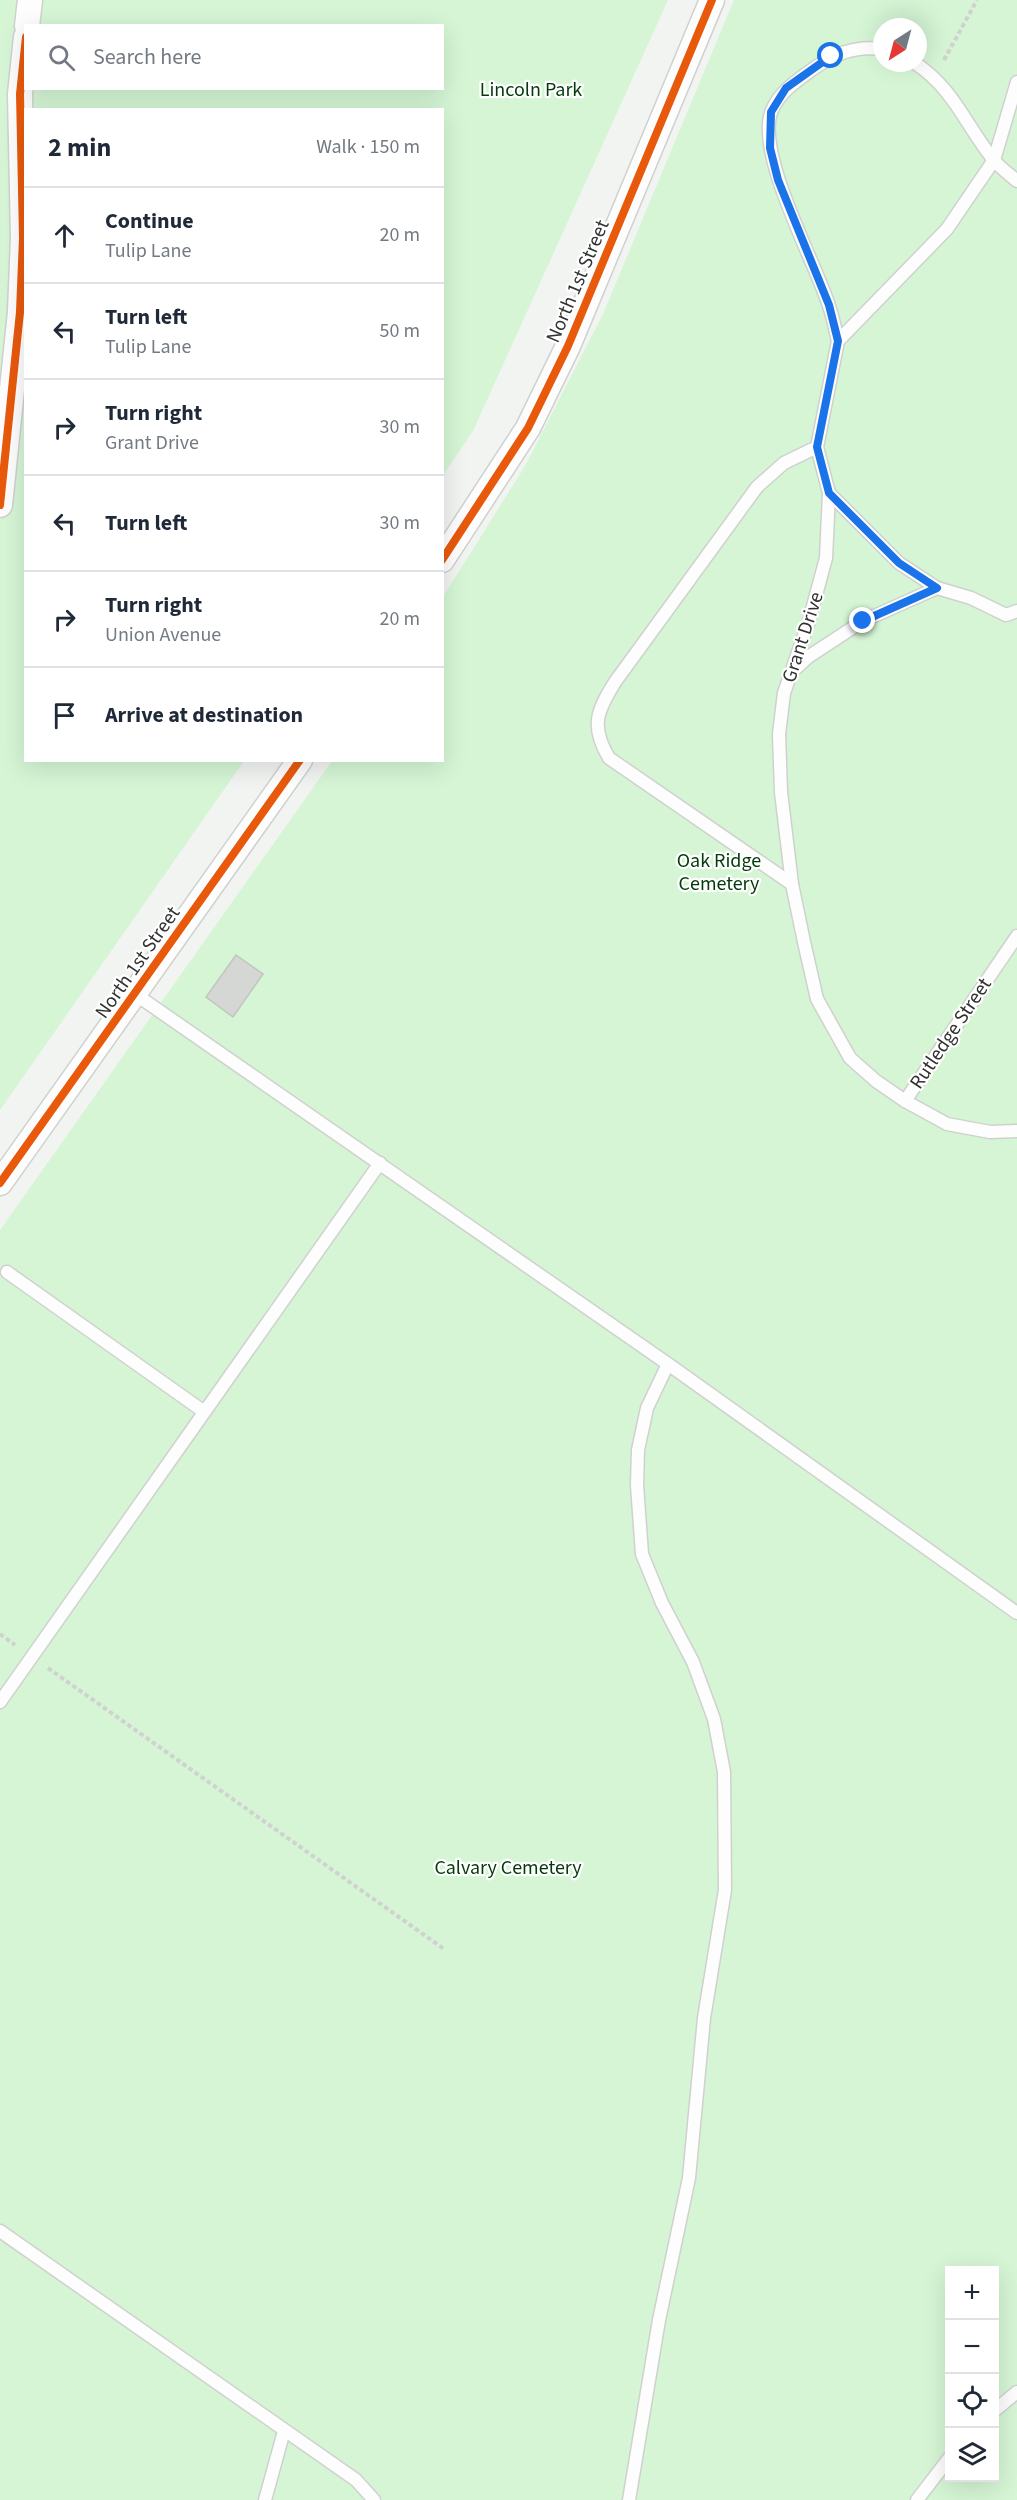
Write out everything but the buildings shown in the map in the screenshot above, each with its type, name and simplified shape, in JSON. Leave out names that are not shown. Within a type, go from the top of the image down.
[{"type":"street","points":[[27,24],[30,0]]},
{"type":"street","name":"North 1st Street","points":[[444,557],[528,428],[568,346],[712,0]]},
{"type":"street","points":[[0,505],[20,312],[22,238],[20,94],[24,56]]},
{"type":"street","name":"North 1st Street","points":[[0,1183],[299,762]]},
{"type":"lane","points":[[838,341],[829,305],[778,180],[770,148],[771,112],[786,88],[831,56],[853,49],[873,49]]},
{"type":"lane","points":[[927,71],[935,76],[956,102],[994,160],[1017,181]]},
{"type":"lane","points":[[838,341],[947,229],[994,160],[1017,82]]},
{"type":"lane","name":"Grant Drive","points":[[838,341],[817,447],[829,493],[826,558],[793,671],[784,693],[779,734],[781,792],[792,884],[817,999],[850,1058],[876,1081],[905,1101],[947,1124],[990,1132],[1017,1131]]},
{"type":"lane","points":[[792,884],[609,758],[599,740],[597,718],[602,703],[615,682],[757,487],[784,463],[817,447]]},
{"type":"lane","points":[[829,493],[899,563],[937,588],[1011,613],[1017,623]]},
{"type":"lane","points":[[793,671],[808,657],[863,621],[937,588]]},
{"type":"lane","name":"Rutledge Street","points":[[905,1101],[1017,936]]},
{"type":"lane","points":[[135,994],[668,1364],[1017,1613]]},
{"type":"lane","points":[[0,1702],[380,1163]]},
{"type":"lane","points":[[7,1272],[203,1411]]},
{"type":"lane","points":[[629,2500],[659,2320],[689,2178],[704,2018],[725,1890],[724,1772],[714,1719],[693,1662],[662,1603],[642,1554],[637,1485],[638,1450],[647,1408],[668,1364]]},
{"type":"lane","points":[[0,2231],[356,2480],[374,2500]]},
{"type":"lane","points":[[999,2407],[1017,2392]]},
{"type":"lane","points":[[265,2500],[284,2431]]},
{"type":"lane","points":[[917,2500],[945,2464]]},
{"type":"path","points":[[935,76],[976,0]]},
{"type":"path","points":[[0,1634],[444,1949]]},
{"type":"green space","name":"Lincoln Park","points":[[0,0],[668,0],[473,431],[444,474],[444,108],[24,108],[24,762],[243,762],[0,1110]]},
{"type":"green space","name":"Calvary Cemetery","points":[[734,0],[1017,0],[1017,2500],[0,2500],[0,1230],[331,762],[444,762],[444,595],[525,466],[603,314]]},
{"type":"cycle path","points":[[444,557],[528,428],[568,346],[712,0]]},
{"type":"cycle path","points":[[0,505],[20,312],[23,238],[20,94],[24,56]]},
{"type":"cycle path","points":[[0,1183],[299,762]]},
{"type":"route","points":[[831,56],[786,88],[771,112],[770,148],[778,180],[829,305],[838,341],[817,447],[829,493],[899,563],[937,588],[863,621]]},
{"type":"park label","name":"Oak Ridge Cemetery","points":[[719,872]]}]
